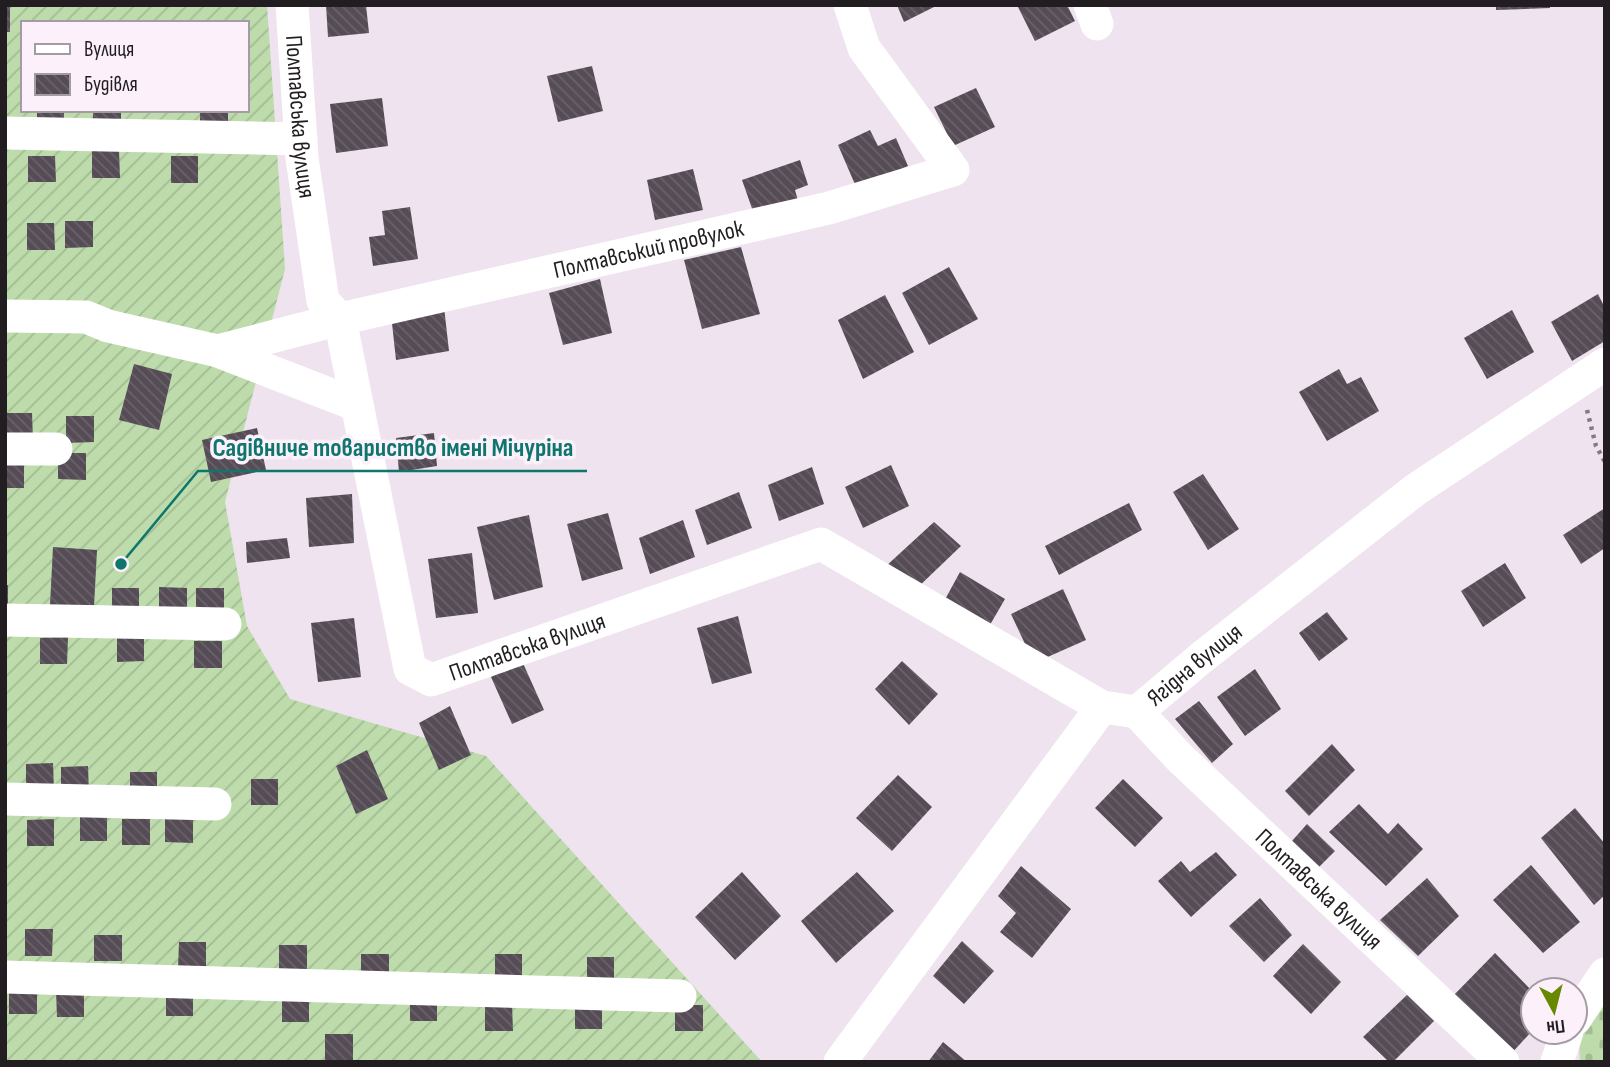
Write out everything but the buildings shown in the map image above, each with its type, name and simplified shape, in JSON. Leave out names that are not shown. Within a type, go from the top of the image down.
[{"type":"street","name":"Полтавська вулиця","points":[[292,5],[301,139],[323,301],[340,319],[410,669],[430,680],[821,544],[1102,707]]},
{"type":"street","name":"Полтавський провулок","points":[[218,351],[340,319],[829,208],[953,170],[864,48],[849,5]]},
{"type":"street","points":[[5,133],[301,139]]},
{"type":"street","points":[[5,316],[86,317],[107,326],[218,351],[357,405]]},
{"type":"street","name":"Ягідна вулиця","points":[[1102,707],[1137,712],[1200,658],[1415,490],[1592,373]]},
{"type":"street","points":[[5,449],[56,449]]},
{"type":"street","points":[[5,620],[225,624]]},
{"type":"street","points":[[840,1062],[1102,707]]},
{"type":"street","name":"Полтавська вулиця","points":[[1137,712],[1190,768],[1503,1062]]},
{"type":"street","points":[[5,799],[215,804]]},
{"type":"street","points":[[1589,998],[1605,974]]},
{"type":"street","points":[[5,977],[680,996]]},
{"type":"path","points":[[1592,373],[1596,446],[1605,462]]},
{"type":"green space","points":[[5,5],[267,5],[285,269],[225,502],[247,626],[290,699],[486,756],[762,1062],[5,1062]]},
{"type":"green space","points":[[1605,992],[1605,1062],[1580,1062],[1579,1046],[1589,1046],[1589,1020]]},
{"type":"place","name":"Садівниче товариство імені Мічуріна","points":[[121,564]]}]
